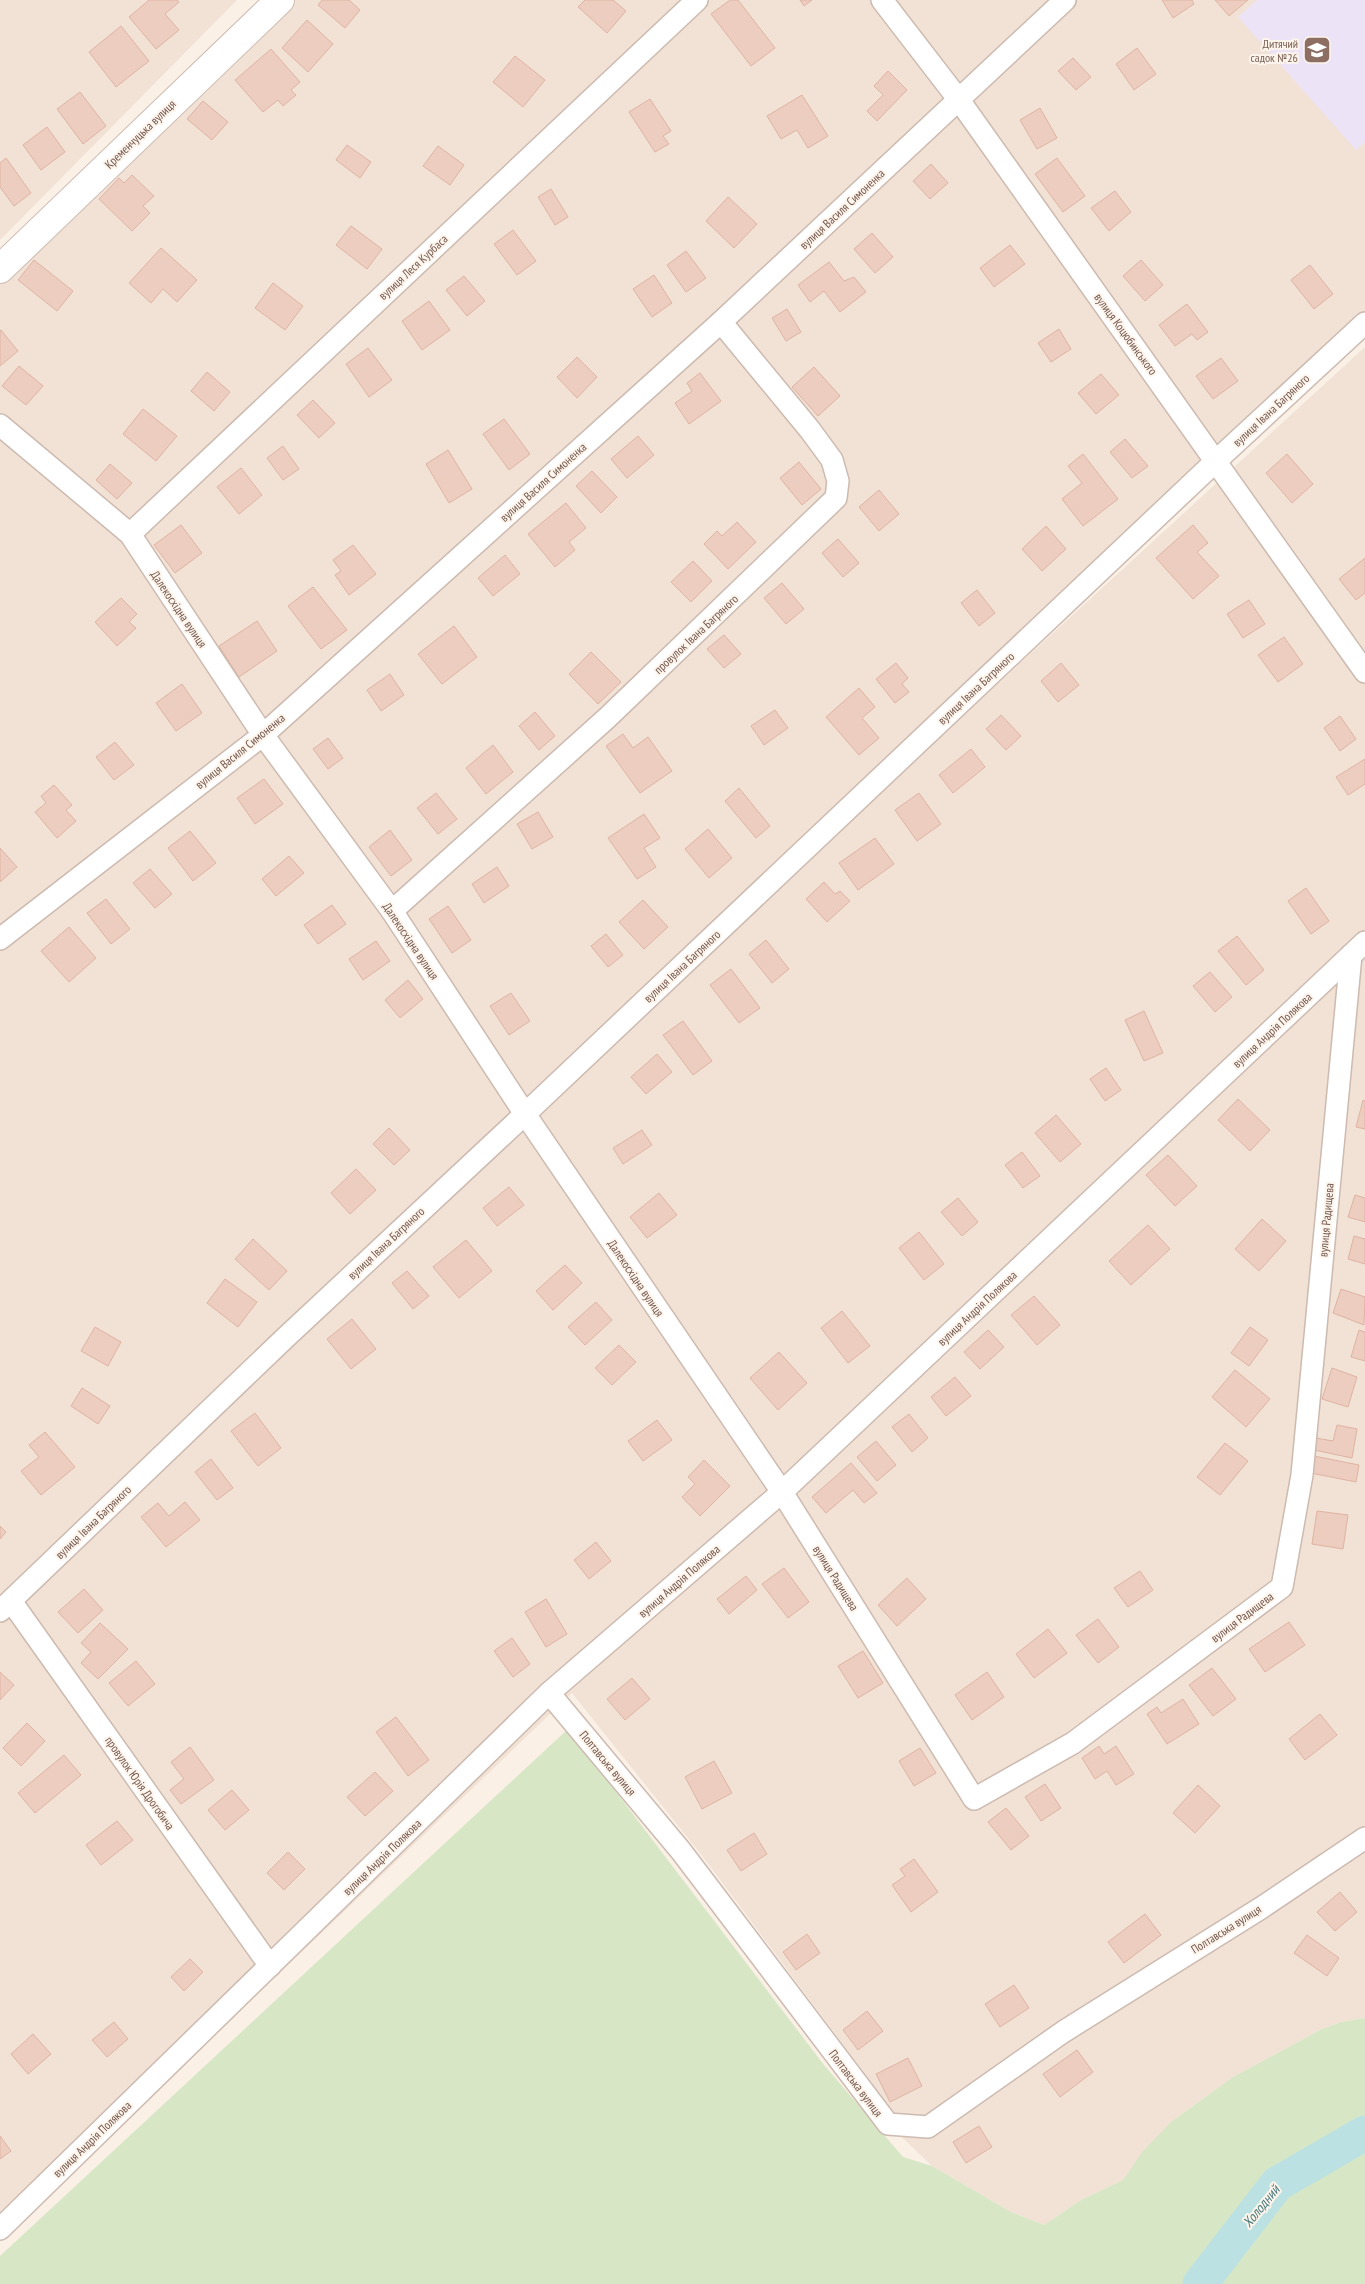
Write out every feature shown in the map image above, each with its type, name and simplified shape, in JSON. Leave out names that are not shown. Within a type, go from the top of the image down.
[{"type":"street","name":"Кременчуцька вулиця","points":[[0,269],[280,0]]},
{"type":"street","name":"вулиця Леся Курбаса","points":[[130,534],[697,0]]},
{"type":"street","name":"вулиця Коцюбинського","points":[[882,0],[959,100],[1217,460],[1365,672]]},
{"type":"street","name":"вулиця Василя Симоненка","points":[[0,939],[263,735],[721,322],[1065,0]]},
{"type":"street","name":"провулок Івана Багряного","points":[[392,911],[614,711],[797,538],[836,498],[838,482],[832,460],[810,430],[721,322]]},
{"type":"street","name":"вулиця Івана Багряного","points":[[6,1606],[284,1339],[1217,460],[1365,323]]},
{"type":"street","name":"Далекосхідна вулиця","points":[[0,425],[130,534],[263,735],[392,911],[525,1114],[782,1492]]},
{"type":"street","name":"вулиця Андрія Полякова","points":[[0,2229],[549,1693],[782,1492],[1358,948]]},
{"type":"street","name":"вулиця Радищева","points":[[782,1492],[974,1799],[1072,1743],[1282,1587],[1302,1475],[1358,948]]},
{"type":"street","name":"провулок Юрія Дрогобича","points":[[6,1606],[270,1966]]},
{"type":"street","name":"Полтавська вулиця","points":[[549,1693],[681,1851],[888,2124],[928,2127],[1063,2032],[1261,1908],[1365,1838]]},
{"type":"shaded area","points":[[0,0],[237,0],[0,240]]},
{"type":"shaded area","points":[[287,0],[1365,0],[1365,323],[0,1611],[0,271]]},
{"type":"shaded area","name":"Дитячий садок №26","points":[[1257,0],[1365,0],[1365,142],[1356,150],[1238,17]]},
{"type":"shaded area","points":[[1365,347],[1365,2018],[1341,2022],[1322,2029],[1233,2077],[1171,2122],[1123,2180],[1081,2200],[1044,2225],[1011,2212],[932,2166],[888,2124],[872,2083],[703,1857],[572,1693],[0,2241],[0,1620],[932,744]]},
{"type":"green space","points":[[568,1729],[824,2065],[903,2157],[932,2166],[1011,2212],[1044,2225],[1081,2200],[1123,2180],[1143,2151],[1171,2122],[1233,2077],[1322,2029],[1341,2022],[1365,2018],[1365,2284],[0,2284],[0,2256]]},
{"type":"building","points":[[149,0],[177,0],[179,2],[165,14],[179,30],[156,49],[129,17]]},
{"type":"building","points":[[322,0],[349,0],[360,10],[345,28],[318,5]]},
{"type":"building","points":[[585,0],[613,0],[626,11],[607,33],[578,7]]},
{"type":"building","points":[[730,0],[738,0],[775,48],[751,66],[711,14]]},
{"type":"building","points":[[800,0],[812,0],[804,6]]},
{"type":"building","points":[[1162,0],[1192,0],[1194,4],[1173,18]]},
{"type":"building","points":[[1215,0],[1248,0],[1229,16]]},
{"type":"building","points":[[307,20],[333,44],[308,72],[282,48]]},
{"type":"building","points":[[121,26],[149,61],[116,87],[89,52]]},
{"type":"building","points":[[1137,48],[1156,74],[1134,90],[1116,64]]},
{"type":"building","points":[[271,49],[300,82],[291,90],[296,95],[283,106],[278,100],[263,112],[235,80]]},
{"type":"building","points":[[515,56],[545,80],[523,107],[493,82]]},
{"type":"building","points":[[1073,58],[1091,77],[1076,90],[1058,71]]},
{"type":"building","points":[[888,71],[907,90],[877,121],[867,111],[883,95],[874,86]]},
{"type":"building","points":[[80,92],[106,126],[83,144],[57,109]]},
{"type":"building","points":[[802,95],[828,136],[808,148],[797,130],[781,139],[767,116]]},
{"type":"building","points":[[650,99],[671,131],[663,136],[669,144],[655,152],[629,112]]},
{"type":"building","points":[[203,101],[228,122],[212,140],[187,119]]},
{"type":"building","points":[[1040,108],[1057,138],[1037,149],[1020,120]]},
{"type":"building","points":[[47,127],[65,152],[41,170],[23,145]]},
{"type":"building","points":[[347,145],[371,162],[360,178],[336,160]]},
{"type":"building","points":[[438,146],[464,165],[450,185],[423,166]]},
{"type":"building","points":[[6,158],[31,193],[14,206],[0,187],[0,163]]},
{"type":"building","points":[[1057,158],[1085,196],[1063,212],[1035,174]]},
{"type":"building","points":[[931,164],[948,183],[930,199],[913,181]]},
{"type":"building","points":[[132,175],[154,196],[143,206],[150,213],[132,231],[99,199],[119,178],[124,183]]},
{"type":"building","points":[[551,189],[568,217],[555,225],[538,197]]},
{"type":"building","points":[[1115,191],[1131,212],[1109,231],[1091,208]]},
{"type":"building","points":[[728,197],[757,224],[734,248],[706,221]]},
{"type":"building","points":[[351,226],[382,249],[367,269],[336,245]]},
{"type":"building","points":[[513,230],[536,261],[517,275],[494,244]]},
{"type":"building","points":[[872,233],[893,257],[875,273],[854,249]]},
{"type":"building","points":[[1010,245],[1025,264],[994,287],[980,268]]},
{"type":"building","points":[[161,248],[197,280],[177,302],[163,289],[151,303],[129,283]]},
{"type":"building","points":[[686,251],[706,278],[686,292],[667,265]]},
{"type":"building","points":[[34,260],[73,291],[57,311],[18,280]]},
{"type":"building","points":[[1141,260],[1163,285],[1145,301],[1123,276]]},
{"type":"building","points":[[829,262],[844,281],[854,277],[866,292],[840,312],[824,291],[810,302],[798,285]]},
{"type":"building","points":[[1310,265],[1333,294],[1314,309],[1291,280]]},
{"type":"building","points":[[654,275],[672,303],[652,317],[633,289]]},
{"type":"building","points":[[464,276],[485,301],[467,316],[446,290]]},
{"type":"building","points":[[273,283],[303,306],[285,330],[255,308]]},
{"type":"building","points":[[429,301],[450,330],[422,350],[402,321]]},
{"type":"building","points":[[1187,304],[1208,332],[1197,340],[1192,334],[1175,346],[1159,325]]},
{"type":"building","points":[[787,309],[801,332],[786,341],[772,318]]},
{"type":"building","points":[[1059,329],[1071,349],[1051,362],[1038,343]]},
{"type":"building","points":[[0,331],[18,351],[0,366]]},
{"type":"building","points":[[368,348],[392,380],[369,397],[346,364]]},
{"type":"building","points":[[577,357],[597,377],[577,398],[557,377]]},
{"type":"building","points":[[1221,358],[1238,381],[1213,399],[1196,376]]},
{"type":"building","points":[[19,366],[43,386],[26,405],[2,386]]},
{"type":"building","points":[[814,367],[840,396],[818,416],[792,387]]},
{"type":"building","points":[[207,372],[230,392],[214,411],[191,391]]},
{"type":"building","points":[[700,373],[721,401],[689,424],[675,403],[692,391],[687,383]]},
{"type":"building","points":[[1101,374],[1119,395],[1096,414],[1078,393]]},
{"type":"building","points":[[313,400],[335,423],[319,438],[297,415]]},
{"type":"building","points":[[143,409],[177,436],[156,461],[123,434]]},
{"type":"building","points":[[504,419],[530,454],[509,470],[483,434]]},
{"type":"building","points":[[638,436],[654,455],[627,478],[611,459]]},
{"type":"building","points":[[1125,439],[1148,466],[1132,478],[1110,452]]},
{"type":"building","points":[[283,446],[299,469],[283,480],[267,458]]},
{"type":"building","points":[[448,450],[472,489],[449,503],[426,464]]},
{"type":"building","points":[[1083,454],[1118,499],[1083,526],[1062,499],[1082,483],[1068,466]]},
{"type":"building","points":[[1287,454],[1313,484],[1292,503],[1266,473]]},
{"type":"building","points":[[799,462],[821,489],[802,505],[780,478]]},
{"type":"building","points":[[110,464],[132,483],[117,499],[96,480]]},
{"type":"building","points":[[241,468],[262,495],[239,514],[217,487]]},
{"type":"building","points":[[592,471],[617,497],[601,513],[576,486]]},
{"type":"building","points":[[879,490],[899,514],[879,531],[859,507]]},
{"type":"building","points":[[566,503],[586,528],[569,542],[575,550],[555,567],[528,534]]},
{"type":"building","points":[[737,522],[756,542],[728,569],[704,544],[717,531],[722,536]]},
{"type":"building","points":[[181,525],[202,553],[175,573],[154,545]]},
{"type":"building","points":[[1193,525],[1208,543],[1197,552],[1219,576],[1193,599],[1156,558]]},
{"type":"building","points":[[1046,526],[1066,549],[1042,571],[1022,549]]},
{"type":"building","points":[[838,539],[859,563],[843,577],[822,553]]},
{"type":"building","points":[[353,545],[376,574],[349,595],[335,575],[341,571],[333,560]]},
{"type":"building","points":[[505,555],[520,574],[493,596],[478,578]]},
{"type":"building","points":[[1365,558],[1365,593],[1356,600],[1339,579]]},
{"type":"building","points":[[693,561],[712,581],[691,602],[671,582]]},
{"type":"building","points":[[782,583],[804,609],[786,624],[764,598]]},
{"type":"building","points":[[313,587],[347,630],[321,649],[288,606]]},
{"type":"building","points":[[977,590],[995,613],[979,626],[961,603]]},
{"type":"building","points":[[121,598],[137,614],[129,622],[136,628],[117,646],[95,622]]},
{"type":"building","points":[[1249,600],[1265,624],[1243,638],[1227,614]]},
{"type":"building","points":[[257,621],[277,651],[239,677],[219,646]]},
{"type":"building","points":[[454,626],[477,657],[442,684],[418,654]]},
{"type":"building","points":[[724,635],[741,654],[724,668],[707,649]]},
{"type":"building","points":[[1284,637],[1303,664],[1278,682],[1258,655]]},
{"type":"building","points":[[591,652],[621,682],[598,704],[569,674]]},
{"type":"building","points":[[896,663],[908,678],[902,684],[909,692],[895,703],[876,679]]},
{"type":"building","points":[[1061,663],[1079,685],[1058,702],[1041,681]]},
{"type":"building","points":[[390,674],[404,695],[381,711],[367,690]]},
{"type":"building","points":[[182,684],[202,713],[176,731],[156,703]]},
{"type":"building","points":[[859,688],[875,707],[862,718],[879,738],[859,755],[826,717]]},
{"type":"building","points":[[775,710],[788,728],[764,745],[751,726]]},
{"type":"building","points":[[535,712],[555,736],[539,750],[519,726]]},
{"type":"building","points":[[1001,715],[1021,736],[1006,750],[986,729]]},
{"type":"building","points":[[1340,716],[1356,739],[1340,751],[1324,728]]},
{"type":"building","points":[[623,734],[633,748],[648,737],[672,771],[640,793],[606,746]]},
{"type":"building","points":[[328,738],[343,758],[328,769],[313,749]]},
{"type":"building","points":[[115,742],[134,765],[114,780],[96,757]]},
{"type":"building","points":[[493,745],[513,772],[486,794],[466,768]]},
{"type":"building","points":[[971,749],[985,767],[953,793],[939,775]]},
{"type":"building","points":[[1365,759],[1365,784],[1348,795],[1336,777]]},
{"type":"building","points":[[264,779],[283,804],[255,824],[237,798]]},
{"type":"building","points":[[54,785],[72,805],[66,810],[76,821],[57,838],[35,812],[46,803],[41,796]]},
{"type":"building","points":[[739,788],[770,826],[756,838],[725,801]]},
{"type":"building","points":[[436,793],[457,819],[438,834],[417,808]]},
{"type":"building","points":[[919,793],[941,824],[917,841],[895,810]]},
{"type":"building","points":[[538,812],[553,837],[532,849],[517,824]]},
{"type":"building","points":[[644,814],[660,838],[644,848],[656,867],[637,879],[608,838]]},
{"type":"building","points":[[708,829],[732,858],[709,878],[685,849]]},
{"type":"building","points":[[390,830],[412,860],[391,876],[369,847]]},
{"type":"building","points":[[190,831],[216,863],[193,881],[168,848]]},
{"type":"building","points":[[875,838],[894,864],[858,890],[839,863]]},
{"type":"building","points":[[0,848],[17,867],[0,882]]},
{"type":"building","points":[[289,856],[304,873],[276,896],[262,879]]},
{"type":"building","points":[[497,867],[509,886],[484,903],[472,884]]},
{"type":"building","points":[[150,869],[172,894],[155,908],[133,883]]},
{"type":"building","points":[[824,882],[835,894],[840,891],[850,901],[827,922],[806,899]]},
{"type":"building","points":[[1306,888],[1329,921],[1311,934],[1288,901]]},
{"type":"building","points":[[106,899],[130,929],[111,944],[87,913]]},
{"type":"building","points":[[643,900],[668,927],[644,949],[619,922]]},
{"type":"building","points":[[332,905],[346,924],[318,944],[304,925]]},
{"type":"building","points":[[448,906],[471,940],[452,953],[429,919]]},
{"type":"building","points":[[69,927],[96,958],[69,982],[41,951]]},
{"type":"building","points":[[606,934],[623,955],[608,967],[591,946]]},
{"type":"building","points":[[1237,936],[1264,970],[1246,985],[1218,951]]},
{"type":"building","points":[[766,940],[789,969],[772,983],[749,954]]},
{"type":"building","points":[[376,941],[390,961],[363,980],[349,959]]},
{"type":"building","points":[[731,969],[760,1008],[739,1023],[710,985]]},
{"type":"building","points":[[1210,972],[1232,997],[1215,1012],[1193,986]]},
{"type":"building","points":[[408,980],[423,999],[400,1018],[385,1000]]},
{"type":"building","points":[[511,993],[530,1021],[509,1035],[490,1006]]},
{"type":"building","points":[[1144,1011],[1163,1053],[1144,1061],[1125,1020]]},
{"type":"building","points":[[683,1021],[712,1061],[693,1075],[663,1035]]},
{"type":"building","points":[[657,1054],[672,1072],[646,1094],[631,1077]]},
{"type":"building","points":[[1106,1068],[1121,1090],[1105,1101],[1090,1079]]},
{"type":"building","points":[[1238,1099],[1270,1130],[1250,1151],[1218,1120]]},
{"type":"building","points":[[1363,1100],[1365,1101],[1365,1129],[1356,1127]]},
{"type":"building","points":[[1056,1115],[1081,1144],[1060,1162],[1035,1133]]},
{"type":"building","points":[[389,1128],[410,1150],[394,1165],[373,1144]]},
{"type":"building","points":[[642,1130],[652,1145],[623,1164],[613,1148]]},
{"type":"building","points":[[1022,1152],[1040,1176],[1023,1188],[1005,1165]]},
{"type":"building","points":[[1168,1155],[1197,1186],[1175,1206],[1146,1175]]},
{"type":"building","points":[[356,1169],[376,1190],[350,1214],[331,1193]]},
{"type":"building","points":[[509,1187],[524,1205],[497,1226],[483,1208]]},
{"type":"building","points":[[659,1193],[677,1215],[647,1238],[630,1217]]},
{"type":"building","points":[[1355,1195],[1365,1198],[1365,1222],[1348,1217]]},
{"type":"building","points":[[958,1198],[978,1222],[962,1236],[941,1212]]},
{"type":"building","points":[[1262,1219],[1286,1241],[1259,1271],[1235,1249]]},
{"type":"building","points":[[1148,1225],[1170,1249],[1131,1285],[1109,1261]]},
{"type":"building","points":[[919,1232],[944,1264],[924,1280],[899,1248]]},
{"type":"building","points":[[1354,1236],[1365,1239],[1365,1264],[1348,1259]]},
{"type":"building","points":[[253,1239],[287,1271],[269,1290],[235,1259]]},
{"type":"building","points":[[466,1240],[492,1271],[459,1298],[433,1267]]},
{"type":"building","points":[[565,1265],[582,1283],[553,1310],[536,1291]]},
{"type":"building","points":[[407,1271],[429,1296],[413,1309],[392,1283]]},
{"type":"building","points":[[225,1279],[257,1302],[238,1327],[207,1303]]},
{"type":"building","points":[[1341,1289],[1365,1297],[1364,1325],[1333,1313]]},
{"type":"building","points":[[1034,1296],[1060,1325],[1037,1345],[1011,1315]]},
{"type":"building","points":[[596,1302],[612,1320],[585,1345],[568,1327]]},
{"type":"building","points":[[842,1311],[870,1346],[848,1363],[821,1328]]},
{"type":"building","points":[[352,1319],[376,1349],[351,1369],[327,1339]]},
{"type":"building","points":[[95,1327],[121,1342],[108,1366],[81,1351]]},
{"type":"building","points":[[1250,1327],[1268,1340],[1249,1366],[1231,1353]]},
{"type":"building","points":[[988,1330],[1004,1347],[980,1369],[964,1352]]},
{"type":"building","points":[[1359,1330],[1365,1332],[1365,1361],[1351,1357]]},
{"type":"building","points":[[619,1345],[636,1362],[612,1385],[595,1368]]},
{"type":"building","points":[[779,1352],[807,1383],[778,1410],[750,1378]]},
{"type":"building","points":[[1332,1368],[1357,1377],[1348,1407],[1322,1399]]},
{"type":"building","points":[[1235,1370],[1270,1399],[1246,1427],[1212,1397]]},
{"type":"building","points":[[955,1377],[971,1396],[946,1416],[931,1397]]},
{"type":"building","points":[[82,1388],[110,1406],[98,1424],[71,1406]]},
{"type":"building","points":[[255,1413],[281,1448],[258,1466],[231,1431]]},
{"type":"building","points":[[909,1414],[928,1438],[912,1452],[892,1427]]},
{"type":"building","points":[[657,1420],[672,1440],[643,1461],[628,1441]]},
{"type":"building","points":[[1337,1425],[1357,1429],[1352,1458],[1314,1450],[1316,1438],[1333,1441]]},
{"type":"building","points":[[45,1432],[75,1467],[41,1495],[21,1471],[39,1457],[29,1445]]},
{"type":"building","points":[[876,1441],[896,1465],[877,1481],[857,1457]]},
{"type":"building","points":[[1225,1443],[1248,1461],[1220,1495],[1197,1477]]},
{"type":"building","points":[[1314,1456],[1359,1465],[1356,1482],[1311,1473]]},
{"type":"building","points":[[211,1459],[233,1488],[217,1500],[195,1472]]},
{"type":"building","points":[[704,1460],[730,1486],[700,1516],[682,1497],[695,1484],[688,1477]]},
{"type":"building","points":[[851,1463],[877,1493],[864,1503],[853,1490],[826,1513],[812,1497]]},
{"type":"building","points":[[185,1502],[200,1520],[166,1547],[141,1517],[158,1503],[169,1516]]},
{"type":"building","points":[[1317,1511],[1348,1515],[1343,1549],[1312,1544]]},
{"type":"building","points":[[0,1526],[6,1532],[0,1539]]},
{"type":"building","points":[[596,1542],[611,1561],[589,1579],[574,1560]]},
{"type":"building","points":[[784,1568],[809,1602],[788,1618],[762,1584]]},
{"type":"building","points":[[1140,1571],[1153,1590],[1128,1607],[1114,1588]]},
{"type":"building","points":[[746,1576],[757,1590],[729,1614],[717,1599]]},
{"type":"building","points":[[907,1578],[926,1599],[897,1626],[878,1605]]},
{"type":"building","points":[[84,1589],[103,1610],[78,1633],[58,1612]]},
{"type":"building","points":[[546,1599],[567,1634],[546,1647],[525,1612]]},
{"type":"building","points":[[1098,1619],[1119,1647],[1098,1663],[1076,1635]]},
{"type":"building","points":[[1289,1622],[1305,1645],[1265,1672],[1249,1649]]},
{"type":"building","points":[[100,1623],[128,1649],[98,1679],[81,1663],[91,1652],[81,1643]]},
{"type":"building","points":[[1048,1629],[1067,1653],[1034,1678],[1016,1654]]},
{"type":"building","points":[[512,1638],[530,1664],[513,1677],[494,1651]]},
{"type":"building","points":[[863,1651],[883,1683],[858,1698],[838,1666]]},
{"type":"building","points":[[136,1661],[155,1684],[128,1706],[109,1683]]},
{"type":"building","points":[[1212,1668],[1236,1699],[1213,1716],[1189,1685]]},
{"type":"building","points":[[0,1672],[14,1685],[0,1700]]},
{"type":"building","points":[[987,1672],[1004,1697],[972,1720],[955,1695]]},
{"type":"building","points":[[632,1678],[650,1699],[625,1720],[607,1699]]},
{"type":"building","points":[[1183,1699],[1199,1724],[1167,1744],[1147,1714],[1157,1707],[1161,1713]]},
{"type":"building","points":[[1320,1714],[1337,1735],[1305,1760],[1289,1739]]},
{"type":"building","points":[[396,1717],[429,1760],[408,1776],[376,1732]]},
{"type":"building","points":[[27,1723],[45,1741],[21,1766],[3,1748]]},
{"type":"building","points":[[1099,1746],[1104,1754],[1116,1746],[1134,1774],[1116,1785],[1107,1771],[1095,1779],[1082,1758]]},
{"type":"building","points":[[190,1747],[214,1780],[181,1804],[170,1790],[184,1779],[171,1762]]},
{"type":"building","points":[[920,1748],[936,1773],[914,1786],[899,1761]]},
{"type":"building","points":[[64,1755],[81,1775],[35,1813],[18,1793]]},
{"type":"building","points":[[714,1761],[732,1793],[702,1809],[685,1777]]},
{"type":"building","points":[[375,1772],[393,1791],[365,1816],[347,1797]]},
{"type":"building","points":[[1045,1784],[1061,1808],[1041,1821],[1025,1797]]},
{"type":"building","points":[[1198,1785],[1220,1806],[1195,1833],[1173,1813]]},
{"type":"building","points":[[232,1790],[249,1810],[225,1830],[208,1810]]},
{"type":"building","points":[[1006,1808],[1029,1836],[1011,1850],[988,1822]]},
{"type":"building","points":[[117,1821],[133,1840],[101,1865],[86,1845]]},
{"type":"building","points":[[754,1833],[767,1854],[741,1871],[727,1850]]},
{"type":"building","points":[[288,1852],[305,1869],[284,1890],[267,1873]]},
{"type":"building","points":[[914,1859],[938,1892],[911,1912],[892,1885],[905,1876],[900,1869]]},
{"type":"building","points":[[1340,1892],[1357,1912],[1335,1931],[1317,1912]]},
{"type":"building","points":[[1145,1914],[1161,1935],[1124,1963],[1108,1942]]},
{"type":"building","points":[[807,1934],[820,1953],[796,1970],[783,1952]]},
{"type":"building","points":[[1307,1935],[1339,1958],[1327,1976],[1294,1953]]},
{"type":"building","points":[[190,1959],[203,1972],[184,1991],[171,1977]]},
{"type":"building","points":[[1014,1985],[1029,2008],[1000,2027],[985,2004]]},
{"type":"building","points":[[867,2011],[883,2031],[858,2050],[843,2030]]},
{"type":"building","points":[[114,2022],[128,2039],[107,2057],[92,2040]]},
{"type":"building","points":[[33,2034],[51,2054],[28,2074],[11,2054]]},
{"type":"building","points":[[1077,2050],[1093,2072],[1060,2097],[1043,2074]]},
{"type":"building","points":[[908,2058],[922,2086],[890,2102],[876,2074]]},
{"type":"building","points":[[979,2126],[992,2147],[966,2163],[953,2142]]},
{"type":"building","points":[[0,2136],[11,2151],[0,2159]]},
{"type":"waterway","name":"Холодний","points":[[1200,2284],[1277,2184],[1365,2133]]},
{"type":"place","name":"Дитячий садок №26","points":[[1317,50]]}]
